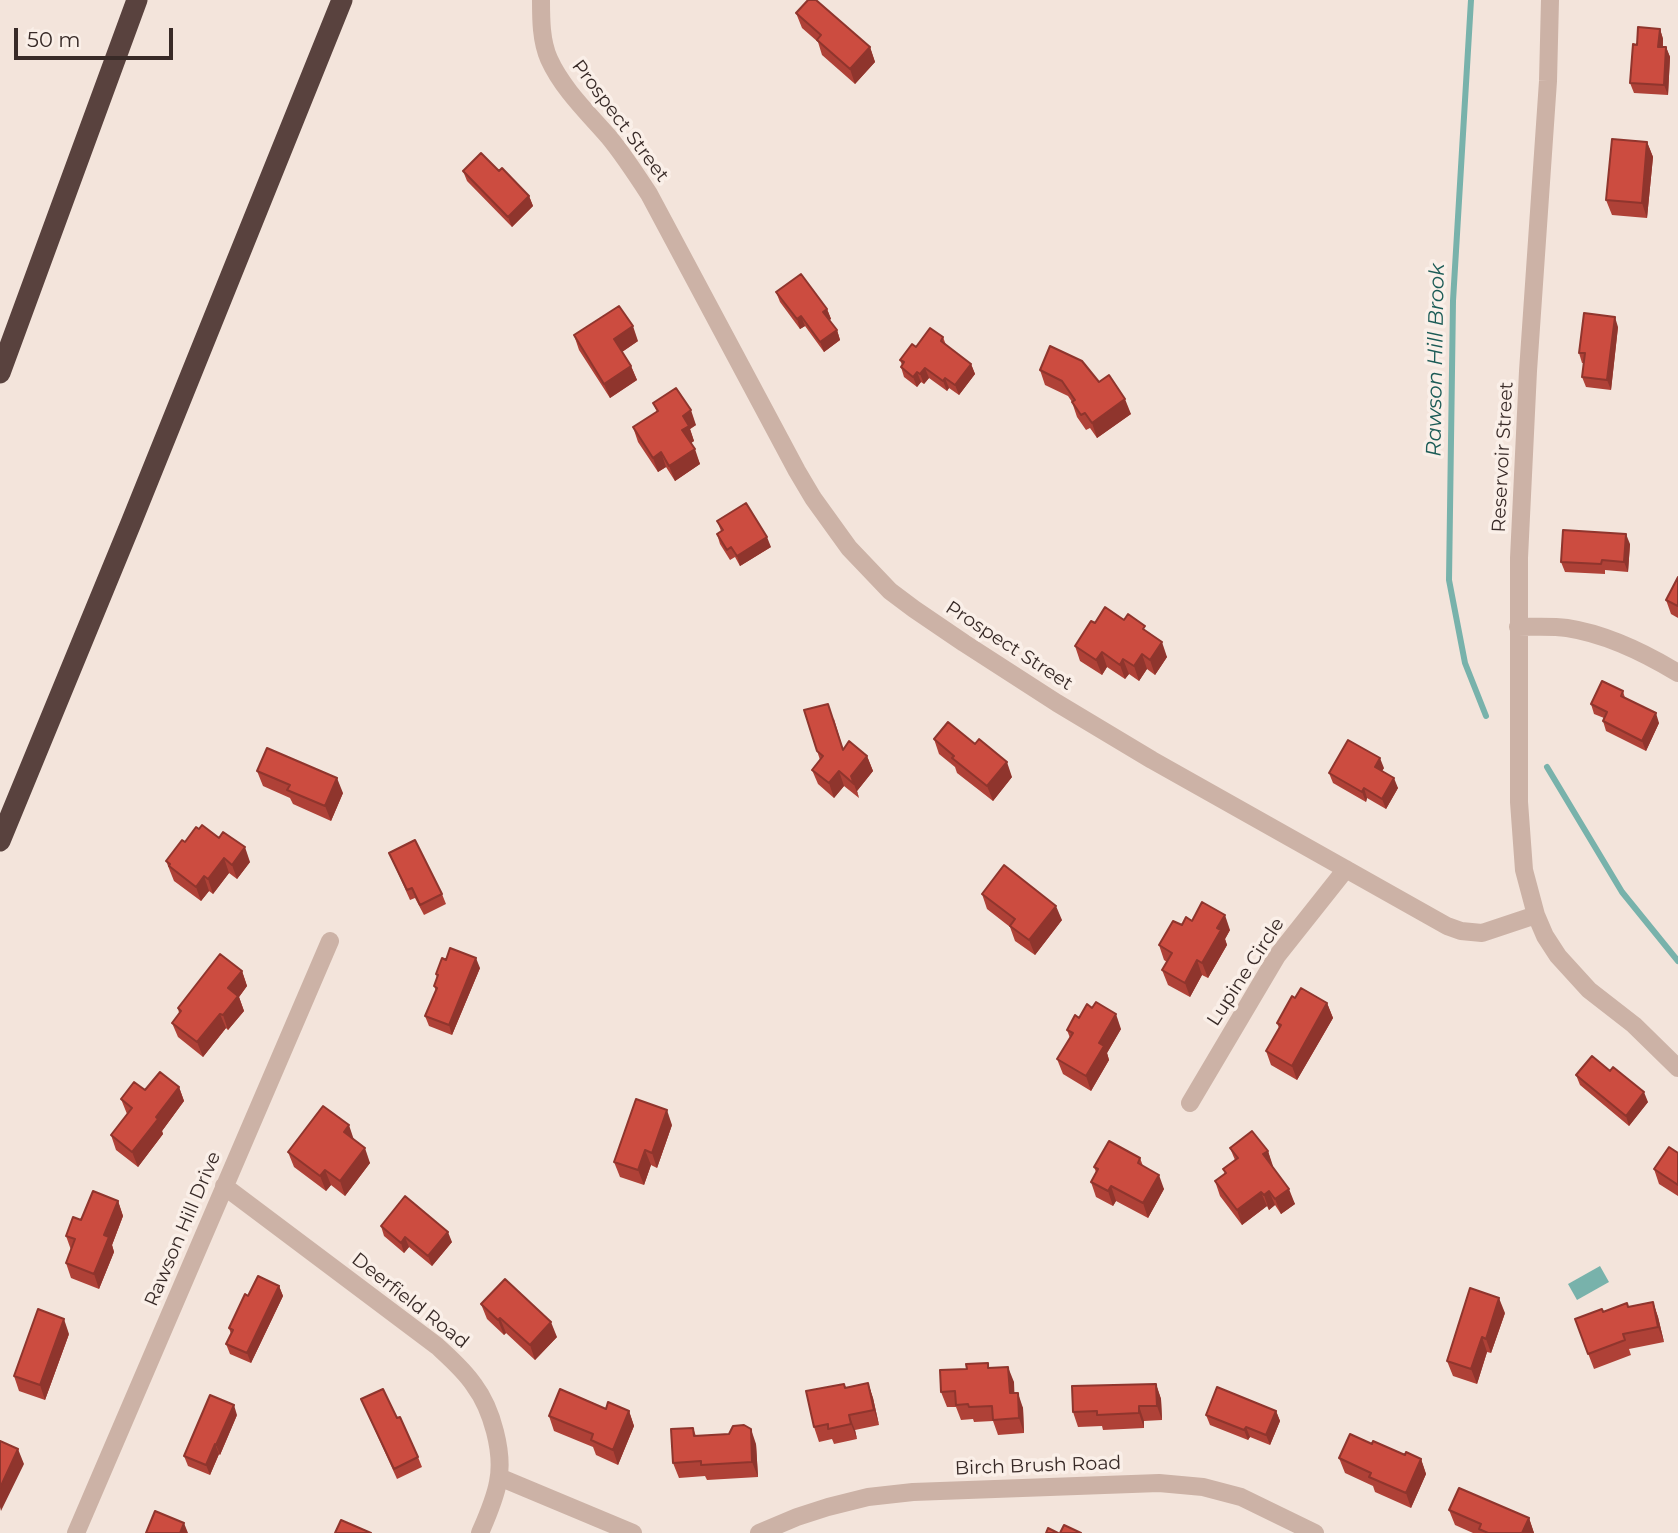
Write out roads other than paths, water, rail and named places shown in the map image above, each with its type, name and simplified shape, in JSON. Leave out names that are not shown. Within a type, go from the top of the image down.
[{"type":"highway","points":[[0,373],[137,0]]},
{"type":"highway","points":[[0,841],[342,0]]},
{"type":"street","name":"Prospect Street","points":[[541,0],[543,38],[548,57],[558,75],[622,154],[649,194],[813,498],[843,540],[890,591],[1057,703],[1152,761],[1447,926],[1461,931],[1482,933],[1536,915]]},
{"type":"street","name":"Reservoir Street","points":[[1536,915],[1524,870],[1520,823],[1519,558],[1527,384],[1548,81],[1550,0]]},
{"type":"street","points":[[1518,627],[1566,628],[1586,632],[1634,650],[1678,673]]},
{"type":"street","name":"Lupine Circle","points":[[1190,1102],[1278,957],[1346,869]]},
{"type":"street","points":[[1536,915],[1545,936],[1573,974],[1634,1025],[1678,1068]]},
{"type":"street","name":"Rawson Hill Drive","points":[[75,1533],[330,942]]},
{"type":"street","name":"Deerfield Road","points":[[224,1186],[437,1346],[479,1391],[489,1414],[498,1448],[499,1477],[480,1533]]},
{"type":"street","points":[[499,1477],[633,1533]]},
{"type":"street","name":"Birch Brush Road","points":[[759,1533],[807,1514],[868,1497],[925,1492],[1159,1483],[1203,1487],[1241,1497],[1315,1533]]},
{"type":"water","points":[[1600,1266],[1609,1282],[1577,1300],[1568,1284]]},
{"type":"waterway","name":"Rawson Hill Brook","points":[[1471,0],[1453,301],[1449,580],[1465,663],[1486,716]]},
{"type":"waterway","name":"Rawson Hill Brook","points":[[1547,767],[1622,892],[1678,961]]}]
